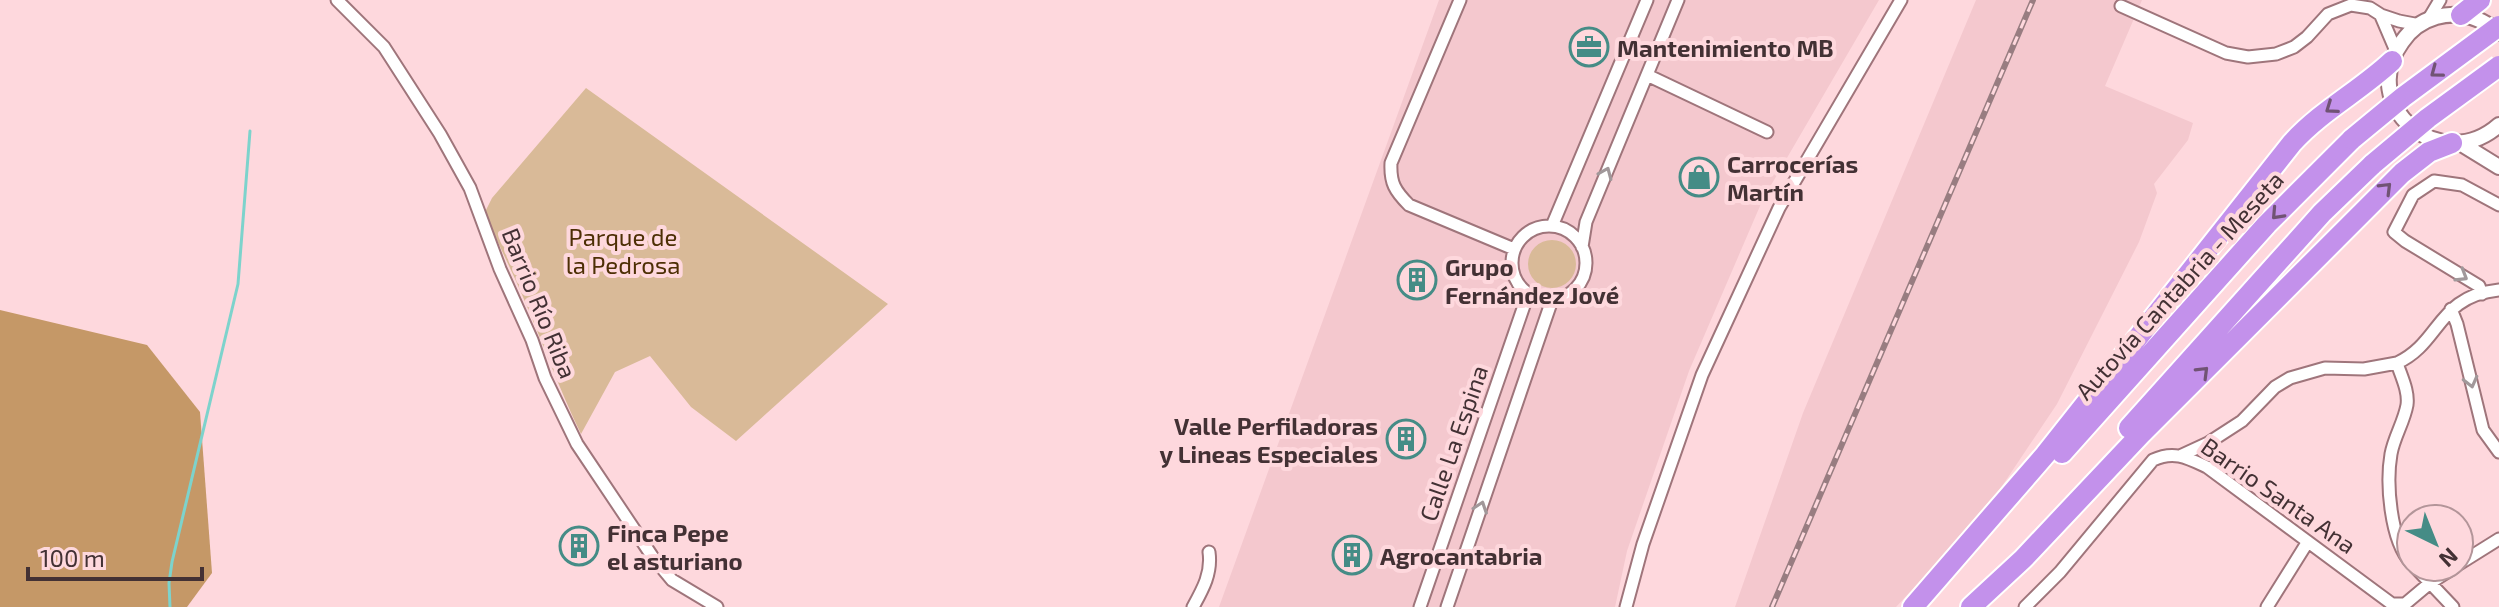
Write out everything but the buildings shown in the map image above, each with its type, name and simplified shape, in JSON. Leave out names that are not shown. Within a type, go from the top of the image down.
[{"type":"highway","name":"Autovía Cantabria - Meseta","points":[[1924,607],[2239,255],[2352,139],[2499,26]]},
{"type":"highway","points":[[1913,607],[2045,455],[2292,143],[2313,121],[2361,89],[2394,56]]},
{"type":"highway","points":[[1970,607],[2305,232],[2373,164],[2428,118],[2499,66]]},
{"type":"highway","points":[[1970,607],[2023,559],[2132,443],[2402,173],[2429,152],[2456,143]]},
{"type":"street","name":"Barrio Río Riba","points":[[337,0],[384,47],[440,134],[480,212],[545,378],[577,444],[652,556],[672,580],[717,607]]},
{"type":"street","points":[[1460,0],[1391,163],[1390,181],[1409,205],[1514,249]]},
{"type":"street","points":[[1552,226],[1647,0]]},
{"type":"street","points":[[1582,247],[1569,232],[1552,226],[1530,232],[1514,249],[1513,274],[1528,294],[1552,300],[1570,293],[1582,279],[1586,222],[1678,0]]},
{"type":"street","points":[[1626,607],[1643,544],[1702,375],[1779,208],[1901,0]]},
{"type":"street","points":[[2424,23],[2440,0]]},
{"type":"street","points":[[2121,6],[2226,53],[2248,57],[2276,54],[2294,47],[2328,14],[2342,6],[2364,6],[2381,15],[2424,23]]},
{"type":"street","points":[[2499,33],[2466,9],[2424,23],[2407,35],[2394,56],[2389,79],[2392,99],[2403,119],[2429,139],[2456,143],[2499,167]]},
{"type":"street","points":[[2381,15],[2394,56]]},
{"type":"street","points":[[1647,75],[1767,132]]},
{"type":"street","points":[[2456,143],[2485,135],[2499,125]]},
{"type":"street","points":[[2482,294],[2479,286],[2394,232],[2413,195],[2434,181],[2462,185],[2499,205]]},
{"type":"street","points":[[2395,528],[2391,516],[2391,456],[2407,407],[2406,391],[2397,363],[2418,349],[2451,309],[2469,298],[2499,290]]},
{"type":"street","name":"Calle La Espina","points":[[1420,607],[1528,294]]},
{"type":"street","name":"Calle La Espina","points":[[1447,607],[1552,300]]},
{"type":"street","points":[[2451,309],[2483,430],[2499,452]]},
{"type":"street","name":"Barrio Santa Ana","points":[[2182,455],[2242,421],[2275,387],[2290,378],[2325,368],[2364,369],[2397,363]]},
{"type":"street","points":[[2025,607],[2060,572],[2153,460],[2165,454],[2182,455]]},
{"type":"street","name":"Barrio Santa Ana","points":[[2182,455],[2207,467],[2307,543],[2354,573],[2382,603]]},
{"type":"street","points":[[2475,554],[2499,539]]},
{"type":"street","points":[[2267,607],[2307,543]]},
{"type":"street","points":[[1193,607],[1206,582],[1209,552]]},
{"type":"street","points":[[2382,603],[2405,606],[2430,583],[2453,607]]},
{"type":"shaded area","points":[[1439,0],[1879,0],[1763,199],[1689,371],[1627,551],[1615,607],[1219,607]]},
{"type":"shaded area","points":[[1976,0],[2142,0],[2105,86],[2193,123],[2188,140],[2154,184],[2157,193],[2139,242],[2057,404],[1986,510],[1896,607],[1735,607],[1803,413]]},
{"type":"shaded area","points":[[0,310],[147,345],[200,412],[212,573],[187,607],[0,607]]},
{"type":"green space","name":"Parque de la Pedrosa","points":[[586,88],[888,304],[736,441],[691,407],[650,356],[615,372],[581,434],[489,223],[485,212],[492,198]]},
{"type":"green space","points":[[1552,240],[1569,247],[1576,264],[1569,281],[1552,288],[1535,281],[1528,264],[1535,247]]},
{"type":"waterway","points":[[170,607],[172,562],[238,284],[250,131]]},
{"type":"railway","points":[[1772,607],[2033,0]]},
{"type":"place","name":"Mantenimiento MB","points":[[1589,47]]},
{"type":"place","name":"Carrocerías Martín","points":[[1699,177]]},
{"type":"place","name":"Grupo Fernández Jové","points":[[1417,280]]},
{"type":"place","name":"Valle Perfiladoras y Lineas Especiales","points":[[1406,439]]},
{"type":"place","name":"Finca Pepe el asturiano","points":[[579,546]]},
{"type":"place","name":"Agrocantabria","points":[[1352,555]]}]
